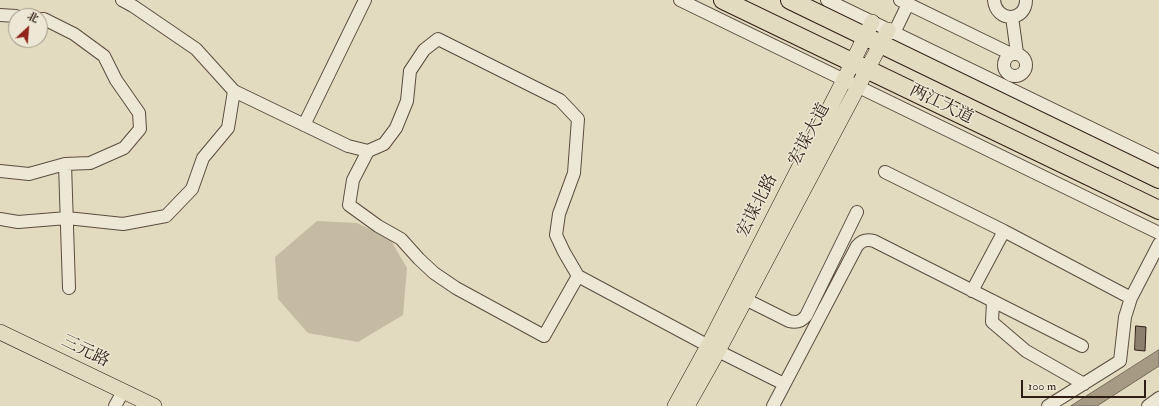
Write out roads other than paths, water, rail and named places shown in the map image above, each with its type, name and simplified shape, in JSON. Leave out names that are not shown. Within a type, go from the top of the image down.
[{"type":"highway","name":"两江大道","points":[[723,0],[1159,210]]},
{"type":"highway","name":"两江大道","points":[[790,0],[880,33],[1159,179]]},
{"type":"main road","points":[[860,66],[880,33]]},
{"type":"main road","name":"宏谋北路","points":[[675,406],[713,349],[860,66]]},
{"type":"main road","name":"宏谋大道","points":[[687,406],[713,349],[745,299],[851,83]]},
{"type":"main road","name":"三元路","points":[[0,332],[154,406]]},
{"type":"main road","name":"三元路","points":[[0,341],[118,401],[139,406]]},
{"type":"street","points":[[122,0],[196,49],[234,91],[348,146],[368,152]]},
{"type":"street","points":[[304,125],[365,0]]},
{"type":"street","points":[[680,0],[1159,233]]},
{"type":"street","points":[[827,0],[880,33],[1006,87],[1159,161]]},
{"type":"street","points":[[993,0],[997,11],[1006,17],[1012,17],[1017,16],[1022,12],[1025,8],[1026,0]]},
{"type":"street","points":[[880,33],[904,2],[1014,54],[1024,57],[1027,67],[1019,76],[1012,76],[1006,72],[1004,64],[1006,58],[1014,54]]},
{"type":"street","points":[[1012,17],[1014,54]]},
{"type":"street","points":[[0,171],[30,174],[64,164],[90,163],[124,148],[140,129],[139,114],[116,80],[104,56],[74,34],[48,21]]},
{"type":"street","points":[[578,276],[544,336],[456,288],[434,273],[401,239],[378,226],[349,205],[352,180],[368,152],[384,144],[396,128],[408,100],[410,71],[424,50],[438,39],[560,100],[578,119],[574,173],[559,214],[556,235],[578,276],[713,349],[784,384]]},
{"type":"street","points":[[1006,87],[1012,76]]},
{"type":"street","points":[[0,219],[18,222],[67,218],[124,224],[166,216],[192,189],[203,158],[228,128],[234,91]]},
{"type":"street","points":[[64,164],[69,288]]},
{"type":"street","points":[[885,172],[1004,231],[1131,298]]},
{"type":"street","points":[[745,299],[789,321],[801,321],[806,316],[857,212]]},
{"type":"street","points":[[972,291],[1004,231]]},
{"type":"street","points":[[772,406],[857,246],[862,241],[874,241],[1082,346]]},
{"type":"street","points":[[1048,406],[1120,361],[1126,317],[1131,298],[1159,244]]},
{"type":"street","points":[[993,301],[992,322],[1026,351],[1084,384]]},
{"type":"street","points":[[1148,406],[1159,398]]}]
